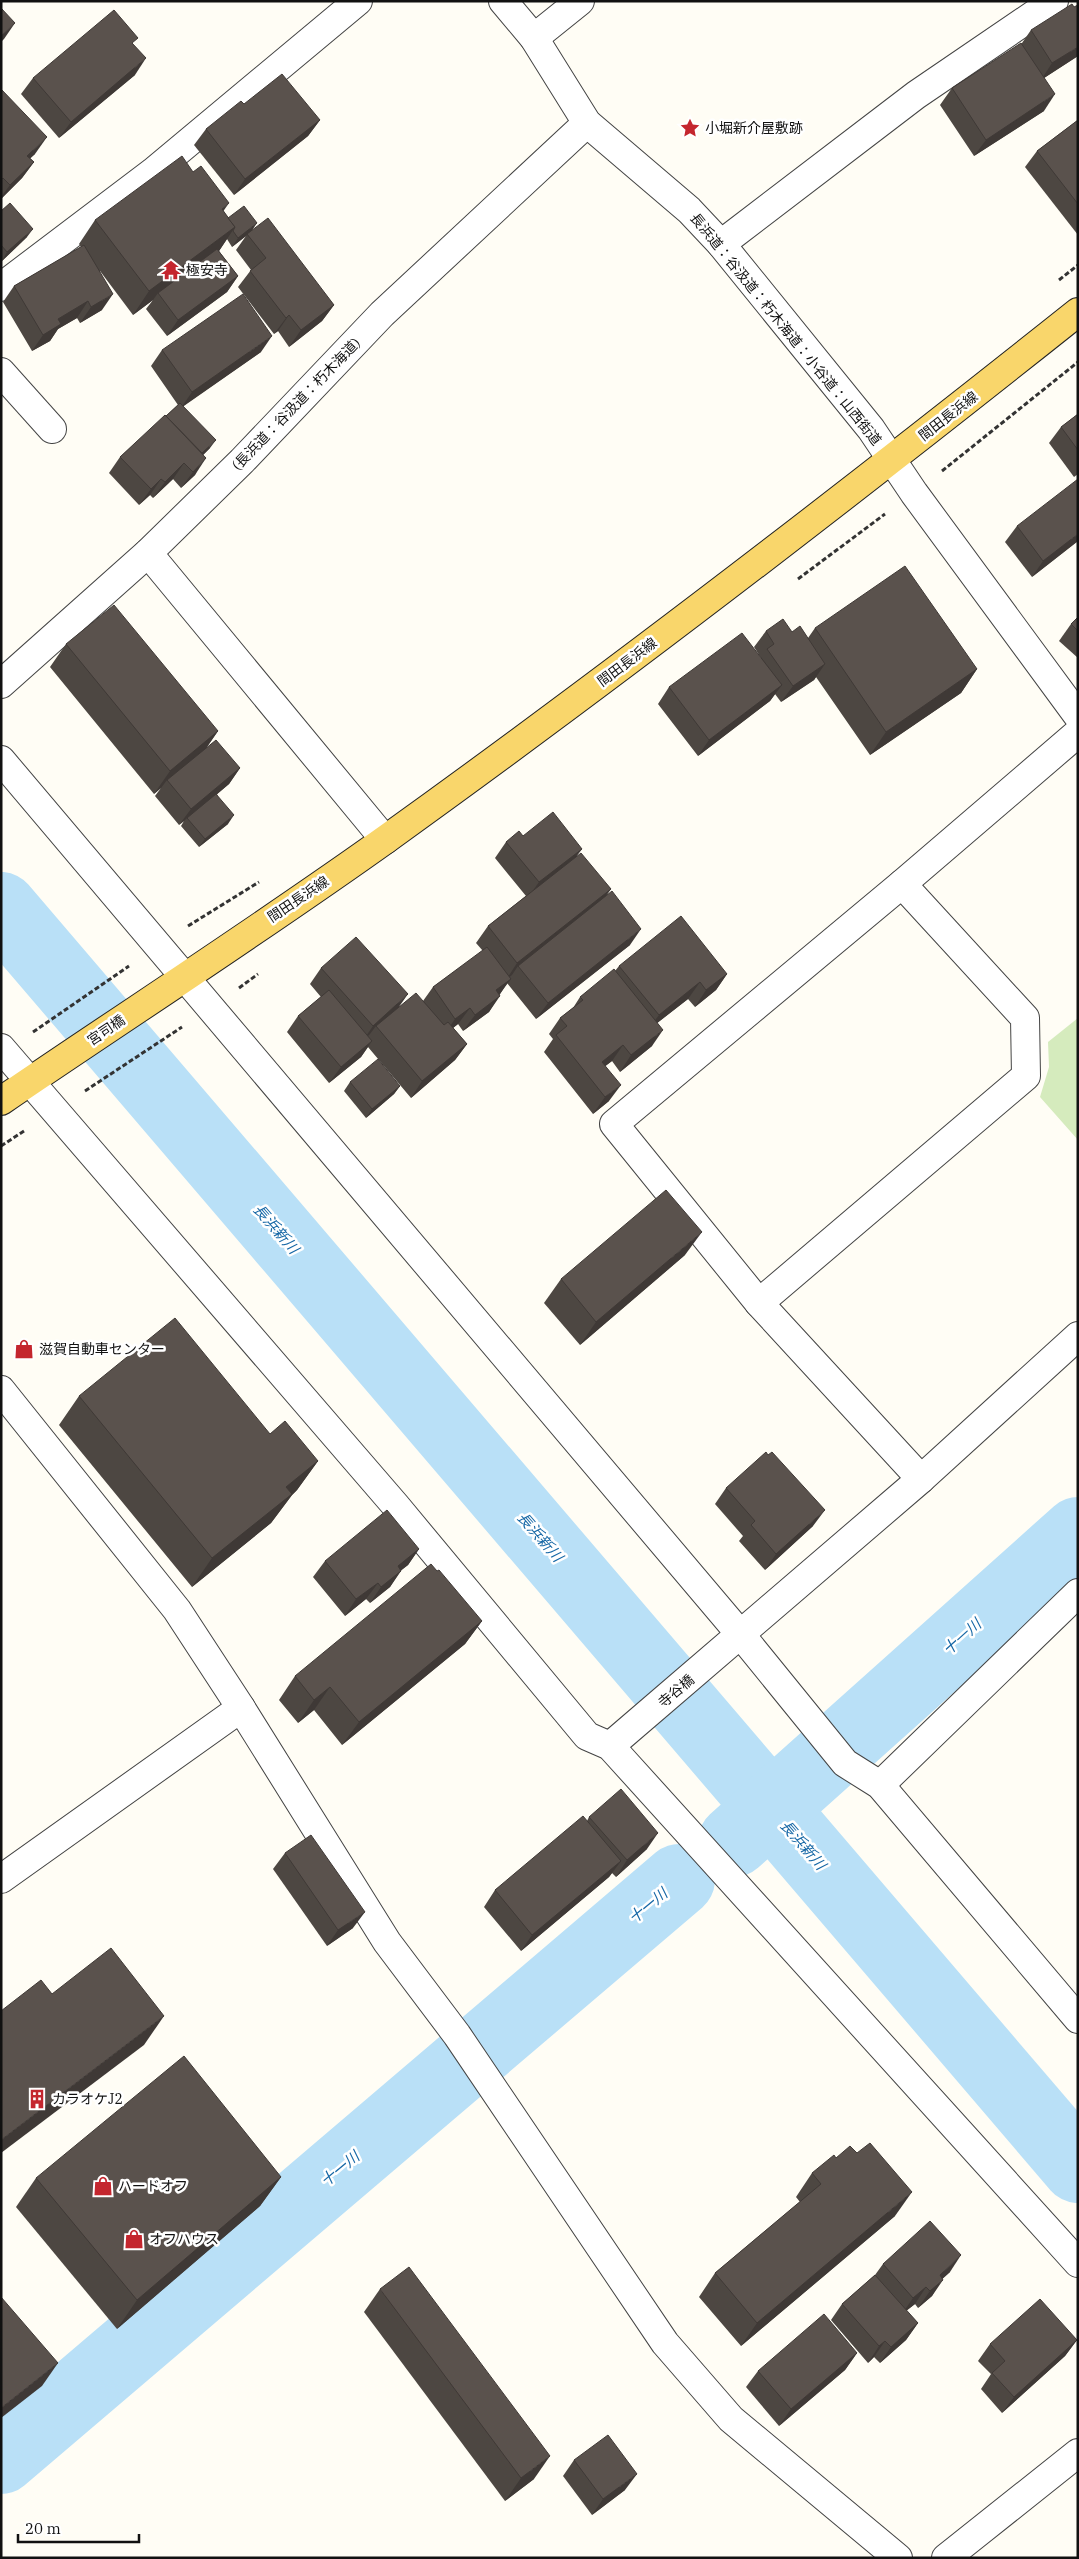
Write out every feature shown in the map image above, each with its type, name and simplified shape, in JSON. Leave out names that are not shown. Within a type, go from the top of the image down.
[{"type":"main road","name":"間田長浜線","points":[[162,992],[385,840],[564,710],[892,460],[1078,312]]},
{"type":"main road","name":"宮司橋","points":[[40,1075],[162,992]]},
{"type":"main road","points":[[1,1101],[40,1075]]},
{"type":"street","points":[[1,287],[152,172],[358,1]]},
{"type":"street","name":"長浜道：谷汲道：朽木海道：小谷道：山西街道","points":[[503,1],[534,38],[588,123],[689,210],[721,244],[870,429],[1078,716]]},
{"type":"street","points":[[534,38],[580,1]]},
{"type":"street","points":[[721,244],[916,95],[1054,1]]},
{"type":"street","name":"(長浜道：谷汲道：朽木海道)","points":[[1,684],[148,553],[242,461],[382,314],[588,123]]},
{"type":"street","points":[[1,372],[52,429]]},
{"type":"street","points":[[148,553],[385,840]]},
{"type":"street","points":[[921,1479],[759,1304],[614,1124],[902,884],[1078,732]]},
{"type":"street","points":[[1,760],[160,945],[733,1641],[845,1763],[880,1785],[1078,2019]]},
{"type":"street","points":[[759,1304],[1026,1076],[1026,1018],[902,884]]},
{"type":"street","points":[[3,1050],[40,1075],[55,1111],[396,1506],[587,1736],[618,1740],[1078,2263]]},
{"type":"street","name":"寺谷橋","points":[[618,1740],[921,1479],[1078,1336]]},
{"type":"street","points":[[1,1390],[177,1610],[241,1708],[387,1942],[457,2035],[665,2343],[731,2419],[898,2558]]},
{"type":"street","points":[[880,1785],[1074,1605]]},
{"type":"street","points":[[1,1879],[241,1708]]},
{"type":"street","points":[[946,2558],[1078,2453]]},
{"type":"path","points":[[3,1050],[160,945]]},
{"type":"path","points":[[55,1111],[210,1008]]},
{"type":"green space","points":[[1078,1018],[1078,1140],[1040,1097],[1049,1067],[1048,1042]]},
{"type":"building","points":[[1072,4],[1074,7],[1078,5],[1078,47],[1052,63],[1031,30]]},
{"type":"building","points":[[1,8],[15,23],[1,36]]},
{"type":"building","points":[[114,10],[138,38],[132,43],[146,58],[71,122],[33,78]]},
{"type":"building","points":[[1021,43],[1055,94],[986,140],[952,88]]},
{"type":"building","points":[[282,74],[320,120],[245,179],[206,129],[241,101],[244,104]]},
{"type":"building","points":[[1,89],[47,137],[27,156],[34,162],[10,185],[3,178],[1,180]]},
{"type":"building","points":[[1078,120],[1078,204],[1037,151]]},
{"type":"building","points":[[182,156],[193,172],[201,166],[229,203],[222,209],[235,227],[149,291],[95,220]]},
{"type":"building","points":[[10,203],[33,229],[7,252],[1,245],[1,211]]},
{"type":"building","points":[[244,206],[257,223],[238,238],[233,231],[235,227],[228,218]]},
{"type":"building","points":[[268,218],[334,305],[301,330],[289,315],[286,318],[250,271],[266,258],[247,234]]},
{"type":"building","points":[[84,245],[113,294],[91,307],[88,301],[58,319],[61,324],[43,335],[14,286]]},
{"type":"building","points":[[217,249],[238,276],[178,320],[158,293]]},
{"type":"building","points":[[243,294],[272,336],[192,392],[162,350]]},
{"type":"building","points":[[180,403],[216,440],[202,453],[166,416]]},
{"type":"building","points":[[1078,414],[1078,450],[1061,427]]},
{"type":"building","points":[[165,415],[206,458],[193,472],[184,463],[165,482],[161,479],[151,489],[120,457]]},
{"type":"building","points":[[1078,479],[1078,534],[1043,561],[1017,526]]},
{"type":"building","points":[[905,566],[977,669],[886,732],[815,628]]},
{"type":"building","points":[[114,605],[218,731],[170,771],[66,644]]},
{"type":"building","points":[[1078,617],[1078,631],[1071,624]]},
{"type":"building","points":[[783,619],[792,632],[800,626],[825,664],[793,686],[767,649],[774,644],[766,631]]},
{"type":"building","points":[[742,633],[782,685],[709,740],[669,687]]},
{"type":"building","points":[[216,740],[240,768],[191,809],[167,780]]},
{"type":"building","points":[[216,794],[234,815],[205,839],[187,818]]},
{"type":"building","points":[[553,812],[582,849],[539,882],[506,842],[519,831],[523,836]]},
{"type":"building","points":[[581,853],[611,889],[517,963],[488,926]]},
{"type":"building","points":[[612,891],[641,929],[548,1003],[518,966]]},
{"type":"building","points":[[681,916],[727,974],[706,990],[700,982],[659,1015],[619,966]]},
{"type":"building","points":[[356,937],[408,994],[373,1026],[321,968]]},
{"type":"building","points":[[487,947],[511,979],[496,990],[500,996],[475,1015],[470,1008],[455,1019],[433,987]]},
{"type":"building","points":[[614,969],[663,1030],[631,1055],[623,1045],[602,1062],[621,1085],[605,1097],[556,1035],[567,1026],[560,1018],[583,1000],[580,997]]},
{"type":"building","points":[[329,990],[372,1041],[341,1067],[298,1016]]},
{"type":"building","points":[[416,993],[444,1025],[448,1022],[467,1044],[422,1081],[376,1026]]},
{"type":"building","points":[[378,1059],[400,1086],[372,1109],[350,1082]]},
{"type":"building","points":[[666,1190],[702,1232],[596,1322],[561,1279]]},
{"type":"building","points":[[175,1318],[270,1434],[285,1421],[318,1461],[286,1487],[292,1494],[212,1558],[79,1396]]},
{"type":"building","points":[[766,1452],[768,1455],[772,1452],[825,1510],[776,1554],[751,1525],[755,1521],[726,1488]]},
{"type":"building","points":[[387,1510],[419,1549],[398,1566],[401,1571],[381,1587],[378,1583],[356,1599],[325,1561]]},
{"type":"building","points":[[431,1564],[437,1571],[439,1570],[482,1621],[359,1722],[330,1687],[314,1700],[295,1676]]},
{"type":"building","points":[[621,1789],[658,1833],[627,1860],[589,1817]]},
{"type":"building","points":[[583,1816],[621,1861],[532,1935],[495,1890]]},
{"type":"building","points":[[311,1835],[365,1912],[338,1930],[285,1853]]},
{"type":"building","name":"カラオケJ2","points":[[111,1948],[164,2016],[1,2140],[1,2011],[41,1980],[52,1994]]},
{"type":"building","points":[[184,2056],[281,2177],[137,2300],[36,2178]]},
{"type":"building","points":[[870,2143],[912,2192],[757,2323],[715,2273],[821,2184],[812,2173],[834,2155],[836,2158],[850,2146],[857,2153]]},
{"type":"building","points":[[930,2221],[961,2255],[940,2275],[943,2280],[930,2291],[926,2287],[913,2298],[883,2264]]},
{"type":"building","points":[[409,2267],[550,2456],[521,2478],[380,2289]]},
{"type":"building","points":[[875,2275],[918,2323],[891,2347],[885,2341],[879,2346],[842,2304]]},
{"type":"building","points":[[1,2297],[58,2363],[1,2408]]},
{"type":"building","points":[[1040,2299],[1077,2340],[1014,2397],[992,2373],[1005,2361],[990,2344]]},
{"type":"building","points":[[824,2314],[857,2353],[791,2409],[758,2371]]},
{"type":"building","points":[[608,2435],[637,2474],[603,2499],[574,2460]]},
{"type":"waterway","name":"長浜新川","points":[[1,908],[1078,2167]]},
{"type":"waterway","name":"十一川","points":[[734,1841],[1078,1533]]},
{"type":"waterway","name":"十一川","points":[[1,2458],[679,1880]]},
{"type":"place","name":"小堀新介屋敷跡","points":[[690,128]]},
{"type":"place","name":"極安寺","points":[[171,270]]},
{"type":"place","name":"滋賀自動車センター","points":[[24,1349]]},
{"type":"place","name":"カラオケJ2","points":[[37,2099]]},
{"type":"place","name":"ハードオフ","points":[[103,2186]]},
{"type":"place","name":"オフハウス","points":[[134,2239]]}]
